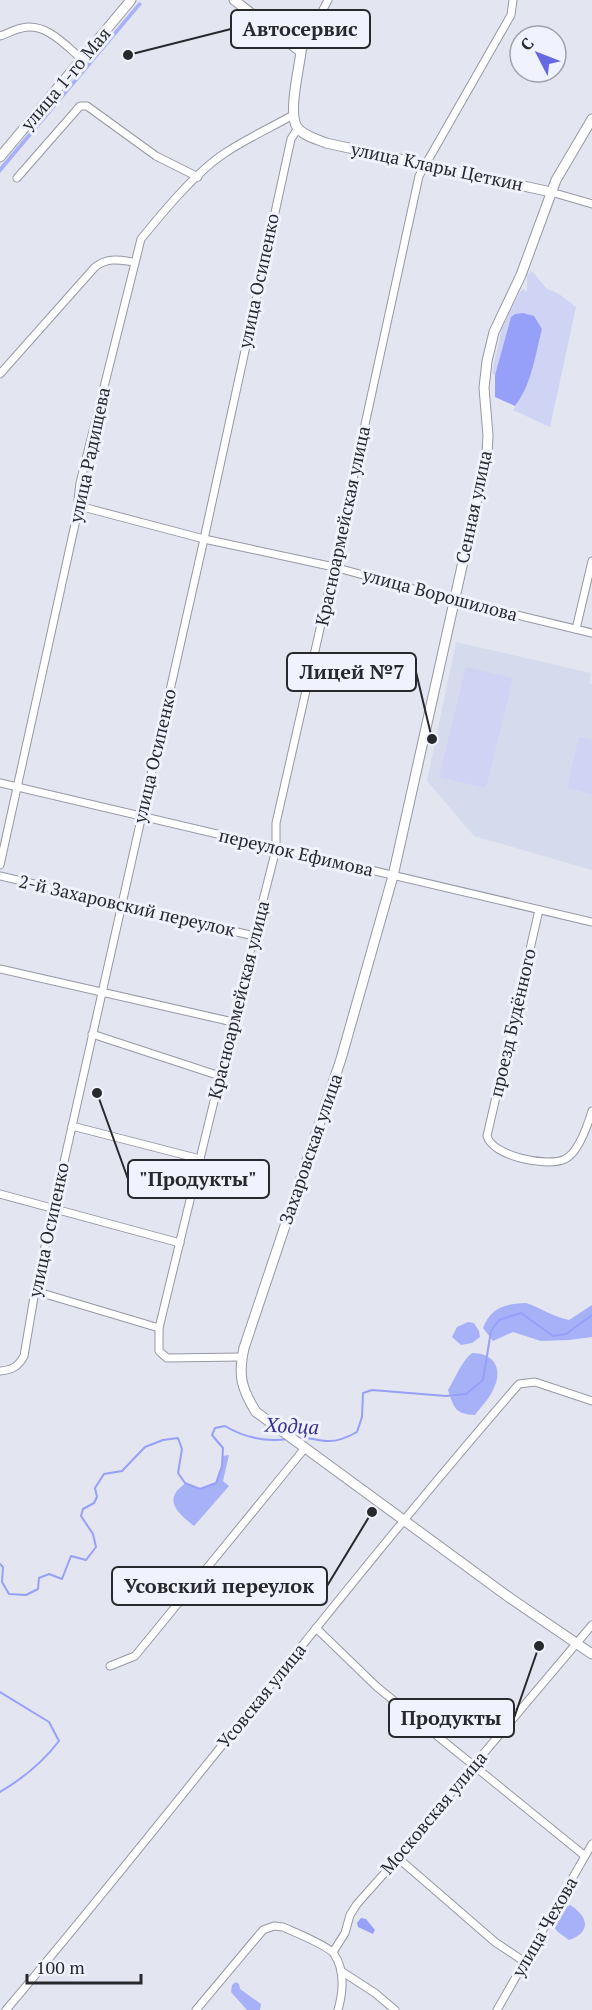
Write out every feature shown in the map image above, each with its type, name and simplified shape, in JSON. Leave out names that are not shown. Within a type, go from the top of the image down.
[{"type":"street","name":"улица 1-го Мая","points":[[0,157],[131,0]]},
{"type":"street","points":[[234,0],[301,52]]},
{"type":"street","points":[[298,128],[293,115],[301,52],[328,0]]},
{"type":"street","name":"Красноармейская улица","points":[[242,1357],[167,1358],[159,1351],[159,1328],[276,849],[276,824],[419,176],[511,15],[513,0]]},
{"type":"street","points":[[0,36],[23,27],[40,28],[52,34],[83,60]]},
{"type":"street","points":[[17,178],[80,106],[87,106],[156,156],[198,177]]},
{"type":"street","name":"улица Радищева","points":[[0,865],[79,506],[80,483],[141,239],[198,177],[223,154],[293,115]]},
{"type":"street","name":"Сенная улица","points":[[393,876],[487,454],[488,435],[484,388],[490,345],[499,319],[524,268],[551,192],[564,165],[592,119]]},
{"type":"street","name":"улица Клары Цеткин","points":[[298,128],[309,136],[326,143],[551,192],[592,204]]},
{"type":"street","name":"улица Осипенко","points":[[0,1371],[10,1370],[19,1365],[24,1356],[35,1291],[204,539],[291,139],[298,128]]},
{"type":"street","points":[[0,374],[103,261],[111,259],[134,262]]},
{"type":"street","name":"улица Ворошилова","points":[[79,506],[204,539],[334,567],[454,600],[592,633]]},
{"type":"street","points":[[576,629],[592,561]]},
{"type":"street","name":"переулок Ефимова","points":[[0,783],[592,922]]},
{"type":"street","name":"2-й Захаровский переулок","points":[[0,876],[254,936]]},
{"type":"street","name":"Захаровская улица","points":[[393,876],[341,1059],[242,1357],[241,1378],[244,1390],[256,1412],[262,1417],[592,1654]]},
{"type":"street","name":"проезд Будённого","points":[[539,910],[487,1136],[488,1143],[495,1149],[516,1156],[556,1162],[567,1158],[572,1153],[585,1131],[592,1111]]},
{"type":"street","points":[[0,969],[233,1022]]},
{"type":"street","points":[[92,1034],[220,1076]]},
{"type":"street","points":[[72,1126],[200,1160]]},
{"type":"street","points":[[0,1194],[180,1243]]},
{"type":"street","points":[[35,1291],[159,1328]]},
{"type":"street","name":"Усовская улица","points":[[6,2010],[85,1917],[316,1628],[519,1384],[535,1382],[592,1401]]},
{"type":"street","points":[[110,1666],[135,1656],[305,1448]]},
{"type":"street","name":"Московская улица","points":[[333,1952],[345,1933],[350,1915],[357,1904],[592,1625]]},
{"type":"street","points":[[316,1628],[377,1687],[585,1856]]},
{"type":"street","name":"улица Чехова","points":[[497,2010],[592,1844]]},
{"type":"street","points":[[398,1858],[495,1942],[525,1962]]},
{"type":"street","points":[[196,2010],[252,1941],[263,1930],[274,1926],[283,1927],[333,1952],[341,1971],[342,1992],[338,2010]]},
{"type":"street","points":[[341,1971],[375,1993],[395,2010]]},
{"type":"shaded area","points":[[139,2],[142,4],[0,173],[0,167]]},
{"type":"shaded area","points":[[532,271],[546,288],[559,294],[576,307],[550,427],[513,410],[522,397],[542,329],[534,316],[519,314],[511,317],[495,375],[492,373],[502,328],[520,292],[523,289],[527,292],[527,275]]},
{"type":"shaded area","points":[[523,313],[534,316],[542,329],[529,379],[515,406],[495,397],[495,375],[511,317]]},
{"type":"shaded area","points":[[456,642],[591,673],[589,683],[592,684],[592,870],[474,836],[427,781]]},
{"type":"shaded area","points":[[466,667],[513,678],[486,788],[439,777]]},
{"type":"shaded area","points":[[579,737],[592,740],[592,794],[567,788]]},
{"type":"shaded area","points":[[526,1303],[569,1320],[592,1305],[592,1337],[541,1341],[513,1332],[493,1341],[483,1328],[490,1315],[505,1306]]},
{"type":"shaded area","points":[[468,1322],[474,1323],[480,1337],[472,1343],[461,1345],[452,1337],[457,1327]]},
{"type":"shaded area","points":[[472,1353],[487,1356],[496,1365],[497,1370],[496,1384],[475,1415],[456,1409],[448,1390],[462,1365]]},
{"type":"shaded area","points":[[229,1455],[223,1481],[229,1486],[194,1526],[176,1508],[173,1499],[175,1494],[185,1483],[200,1489],[216,1483],[222,1466],[222,1456]]},
{"type":"shaded area","points":[[570,1905],[581,1914],[585,1924],[581,1933],[569,1940],[554,1927],[562,1910]]},
{"type":"shaded area","points":[[361,1918],[366,1919],[375,1930],[373,1934],[358,1927],[357,1923]]},
{"type":"shaded area","points":[[236,1982],[240,1989],[261,2004],[260,2010],[247,2010],[231,1992],[232,1985]]},
{"type":"waterway","name":"Ходца","points":[[296,1438],[335,1441],[357,1432],[362,1417],[363,1393],[372,1390],[446,1396],[466,1394],[483,1380],[491,1331],[499,1320],[521,1313],[553,1336],[566,1334],[592,1315]]},
{"type":"waterway","name":"Ходца","points":[[0,1564],[3,1567],[2,1582],[9,1594],[26,1595],[38,1589],[39,1578],[49,1574],[62,1579],[71,1556],[86,1560],[96,1547],[93,1534],[81,1516],[83,1509],[94,1503],[97,1497],[95,1488],[104,1474],[122,1471],[145,1447],[163,1440],[178,1438],[182,1449],[178,1473],[185,1483],[200,1489],[216,1483],[222,1466],[223,1448],[212,1435],[215,1428],[225,1426],[240,1434],[263,1439],[288,1439]]},
{"type":"waterway","name":"Ходца","points":[[0,1692],[49,1722],[59,1741],[32,1770],[0,1792]]},
{"type":"place","name":"Автосервис","points":[[128,55]]},
{"type":"place","name":"Лицей №7","points":[[432,739]]},
{"type":"place","name":"\"Продукты\"","points":[[97,1093]]},
{"type":"place","name":"Усовский переулок","points":[[372,1512]]},
{"type":"place","name":"Продукты","points":[[539,1646]]}]
